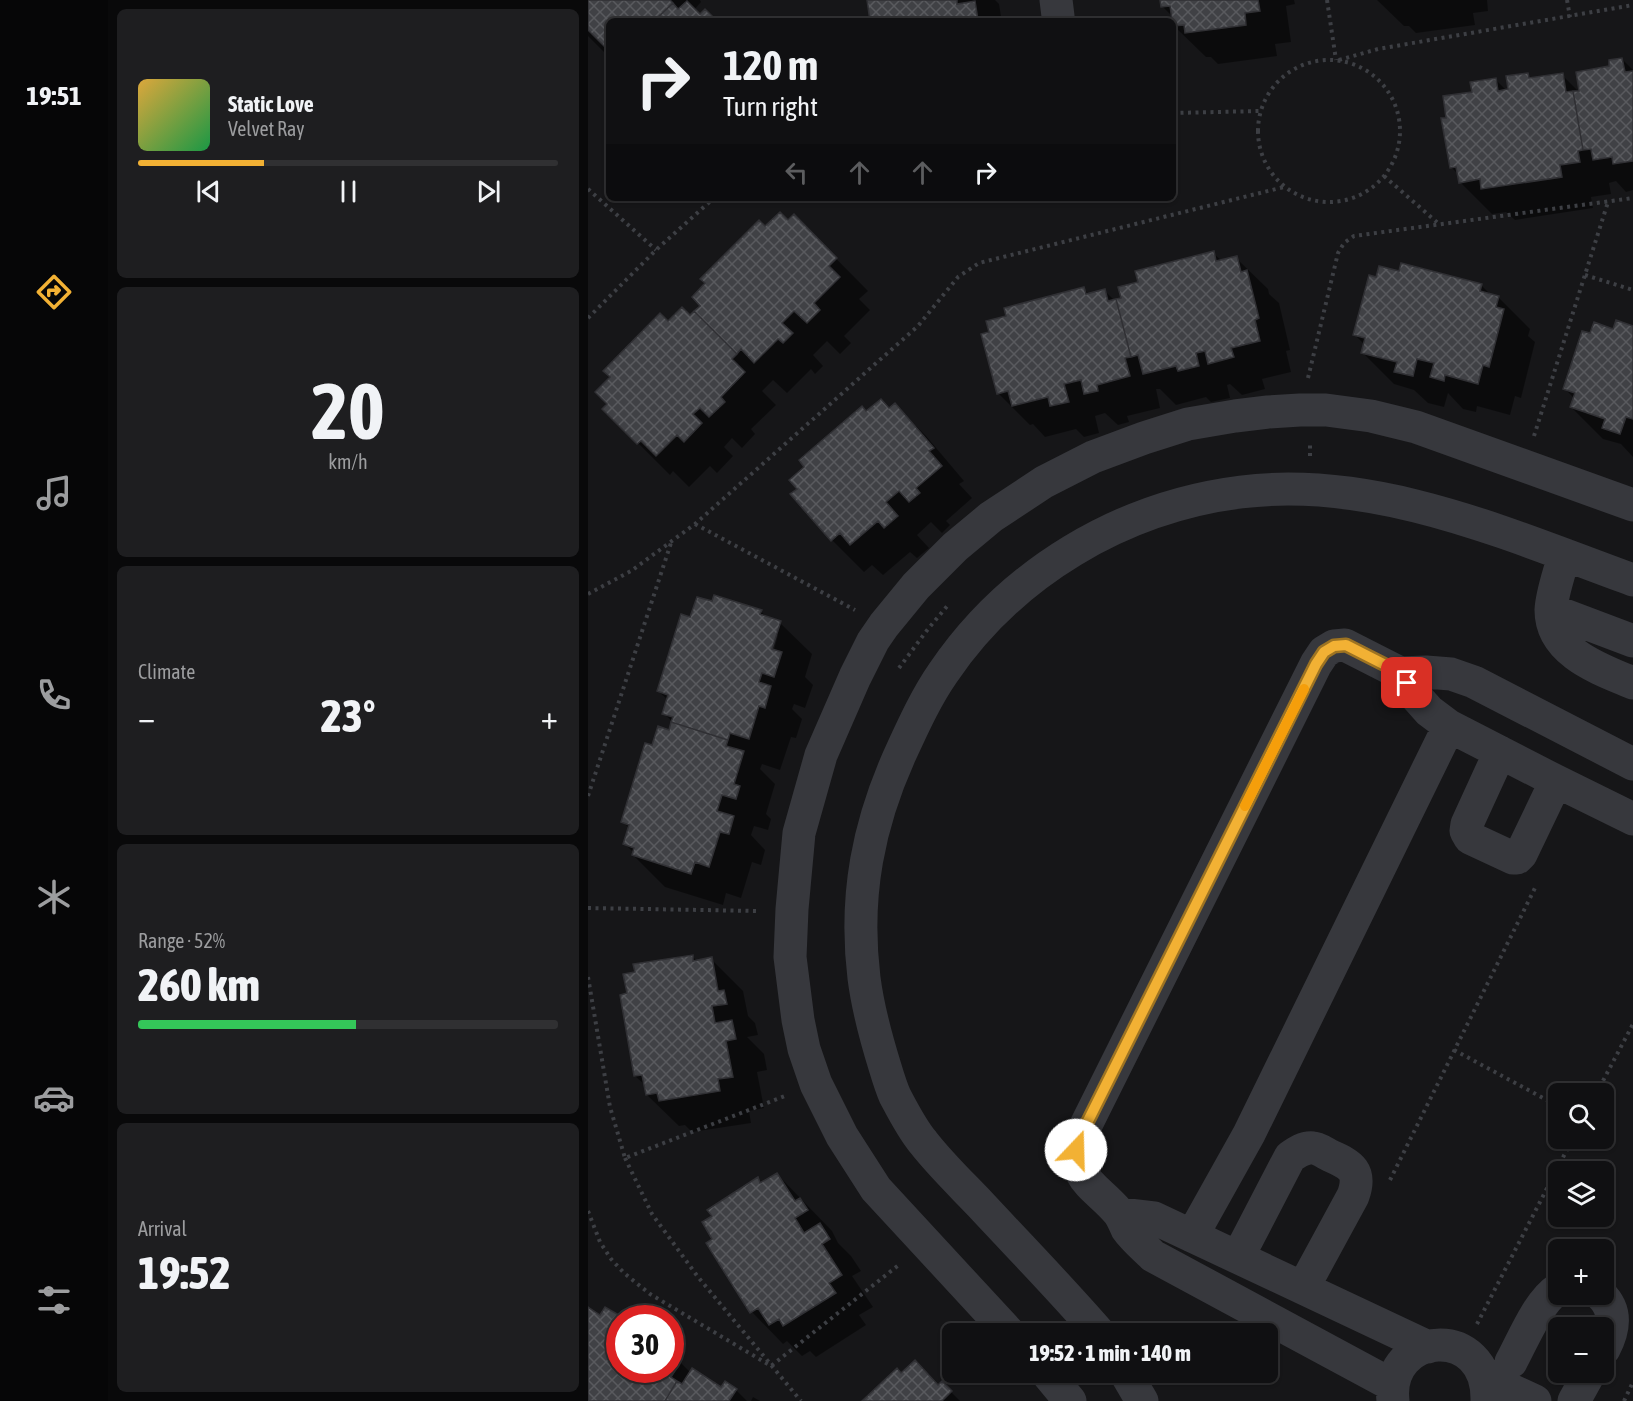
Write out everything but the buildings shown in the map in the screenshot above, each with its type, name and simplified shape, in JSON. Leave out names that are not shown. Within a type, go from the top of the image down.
[{"type":"street","points":[[1000,1323],[876,1189],[842,1136],[816,1084],[804,1049],[798,1020],[789,957],[799,833],[821,755],[855,677],[873,641],[884,626],[916,586],[955,547],[992,517],[1044,482],[1093,458],[1188,424],[1268,411],[1326,410],[1371,416],[1416,427],[1633,505]]},
{"type":"street","points":[[1090,1323],[921,1140],[893,1093],[875,1036],[867,1000],[861,952],[861,903],[867,855],[888,780],[916,719],[942,674],[973,633],[1009,597],[1069,551],[1141,516],[1190,501],[1241,492],[1336,491],[1391,500],[1452,516],[1633,580]]},
{"type":"street","points":[[1564,555],[1551,610],[1555,629],[1562,642],[1595,667],[1633,683]]},
{"type":"street","points":[[1551,610],[1633,641]]},
{"type":"street","points":[[1535,1401],[1494,1380],[1463,1351],[1451,1346],[1440,1345],[1415,1352],[1404,1360],[1396,1372],[1392,1393],[1153,1256],[1138,1243],[1120,1214],[1080,1173],[1076,1150],[1079,1139],[1324,652],[1334,646],[1346,645],[1401,673],[1451,674],[1474,682],[1633,764]]},
{"type":"street","points":[[1401,673],[1413,693],[1429,711],[1449,726],[1633,819]]},
{"type":"street","points":[[1192,1236],[1249,1134],[1449,726]]},
{"type":"street","points":[[1500,752],[1467,824],[1466,831],[1470,838],[1517,858],[1556,781]]},
{"type":"street","points":[[1238,1257],[1290,1157],[1301,1150],[1313,1148],[1346,1163],[1355,1171],[1358,1184],[1304,1288]]},
{"type":"street","points":[[1120,1214],[1154,1218],[1428,1347]]},
{"type":"street","points":[[1494,1380],[1548,1296]]},
{"type":"street","points":[[1055,1383],[1070,1401]]},
{"type":"street","points":[[1131,1383],[1142,1401]]},
{"type":"street","points":[[1574,1401],[1584,1383]]},
{"type":"path","points":[[1327,0],[1337,60]]},
{"type":"path","points":[[1567,0],[1570,17]]},
{"type":"path","points":[[1337,60],[1359,67],[1377,79],[1390,95],[1398,116],[1400,137],[1395,157],[1384,176],[1368,190],[1348,200],[1326,202],[1304,197],[1284,187],[1270,171],[1261,152],[1257,132],[1260,111],[1269,93],[1281,78],[1298,67],[1316,61],[1337,60],[1378,49],[1633,5]]},
{"type":"path","points":[[1176,113],[1260,111]]},
{"type":"path","points":[[1384,176],[1439,224]]},
{"type":"path","points":[[588,594],[631,572],[695,524],[918,326],[957,277],[979,263],[1284,187]]},
{"type":"path","points":[[588,189],[656,250]]},
{"type":"path","points":[[1300,410],[1338,253],[1344,243],[1354,237],[1633,198]]},
{"type":"path","points":[[588,318],[656,250],[711,201]]},
{"type":"path","points":[[1525,465],[1608,202]]},
{"type":"path","points":[[1585,275],[1633,290]]},
{"type":"path","points":[[1310,444],[1310,456]]},
{"type":"path","points":[[1300,445],[1320,445]]},
{"type":"path","points":[[1300,457],[1320,457]]},
{"type":"path","points":[[695,524],[884,626]]},
{"type":"path","points":[[588,796],[672,542]]},
{"type":"path","points":[[898,669],[954,598]]},
{"type":"path","points":[[1387,1186],[1539,879]]},
{"type":"path","points":[[588,908],[755,911],[792,909]]},
{"type":"path","points":[[588,977],[610,1107],[625,1158],[652,1214],[698,1277],[801,1401]]},
{"type":"path","points":[[1602,1083],[1633,1024]]},
{"type":"path","points":[[1454,1050],[1548,1101]]},
{"type":"path","points":[[625,1158],[816,1084]]},
{"type":"path","points":[[1463,1351],[1567,1149]]},
{"type":"path","points":[[588,1211],[600,1242],[624,1273],[650,1294],[771,1366]]},
{"type":"path","points":[[771,1366],[927,1244]]},
{"type":"path","points":[[1624,1401],[1633,1383]]},
{"type":"slow traffic","points":[[1245,806],[1304,689]]},
{"type":"route","points":[[1076,1150],[1079,1139],[1324,652],[1334,646],[1346,645],[1401,673],[1407,683]]}]
